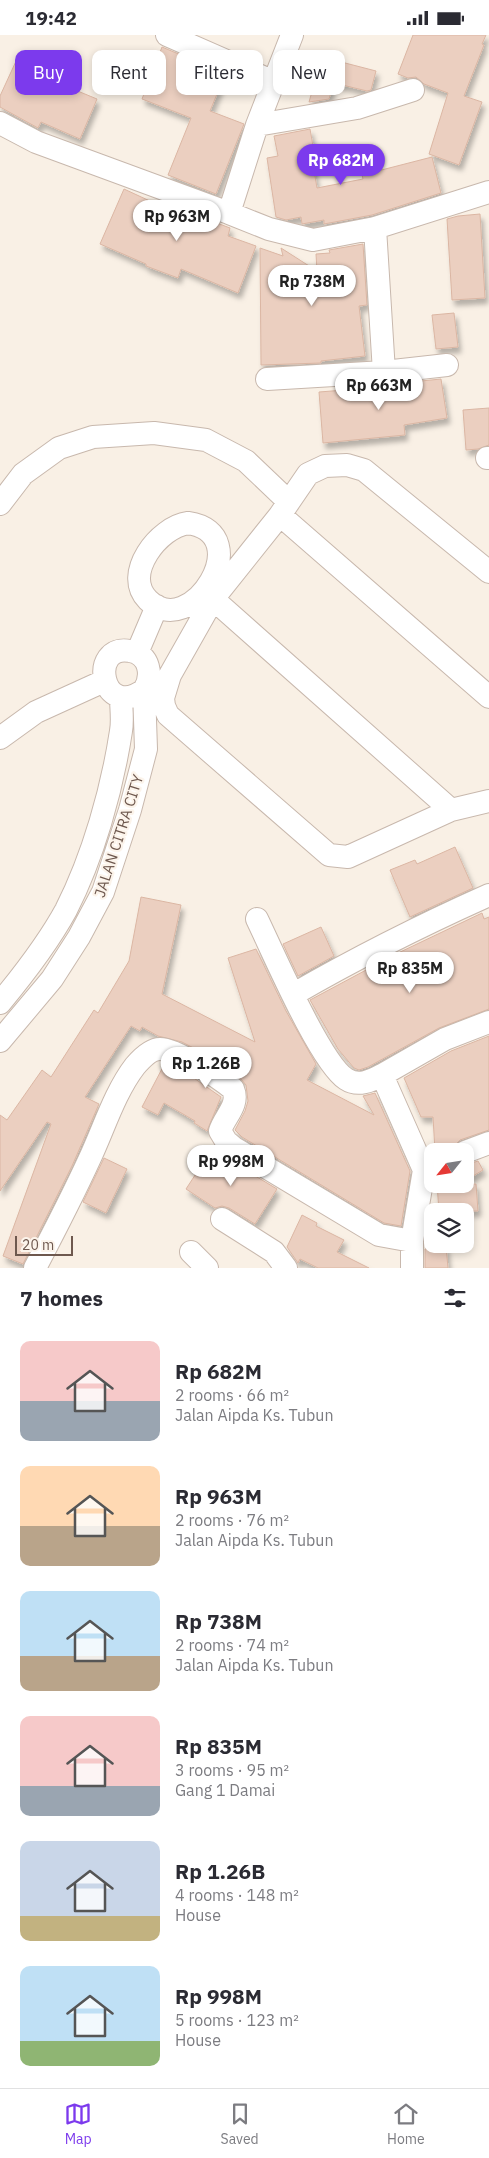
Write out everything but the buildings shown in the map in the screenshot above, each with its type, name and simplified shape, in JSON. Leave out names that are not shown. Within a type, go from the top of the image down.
[{"type":"street","points":[[167,35],[273,82]]},
{"type":"street","points":[[286,50],[292,35]]},
{"type":"street","points":[[229,213],[257,125],[273,85]]},
{"type":"street","points":[[257,125],[357,108],[413,90]]},
{"type":"street","points":[[0,123],[36,142],[269,229],[313,240],[375,228],[489,192]]},
{"type":"street","points":[[375,228],[384,372]]},
{"type":"street","points":[[267,379],[384,372],[447,365]]},
{"type":"street","points":[[0,504],[23,474],[59,448],[93,437],[154,433],[206,440],[246,461],[285,509],[489,697]]},
{"type":"street","points":[[489,572],[364,470],[347,465],[325,465],[308,474],[285,509],[214,599],[170,675],[164,706],[168,715],[329,855],[348,857],[451,810],[489,801]]},
{"type":"street","points":[[214,599],[451,810]]},
{"type":"street","points":[[144,690],[137,695],[121,697],[108,688],[104,681],[105,665],[109,658],[124,650],[137,653],[157,606]]},
{"type":"street","name":"JALAN CITRA CITY","points":[[0,1041],[52,979],[79,937],[103,892],[130,810],[146,749],[144,690],[148,683],[149,667],[145,660],[137,653]]},
{"type":"street","points":[[0,738],[36,712],[104,681]]},
{"type":"street","name":"JALAN CITRA CITY","points":[[0,1003],[36,957],[65,911],[82,875],[113,770],[121,730],[121,697]]},
{"type":"street","points":[[294,994],[363,954],[421,925],[489,895]]},
{"type":"street","points":[[257,919],[314,1035],[328,1057],[346,1079],[365,1083],[445,1039],[489,1022]]},
{"type":"street","points":[[35,1268],[88,1163],[121,1089],[136,1065],[148,1053],[159,1049],[168,1050],[205,1070],[233,1089],[235,1093],[234,1106],[220,1131],[222,1136],[234,1148],[378,1235],[412,1241]]},
{"type":"street","points":[[382,1075],[424,1161]]},
{"type":"street","points":[[474,1149],[489,1143]]},
{"type":"street","points":[[412,1268],[412,1241],[424,1187]]},
{"type":"street","points":[[222,1219],[274,1252],[286,1268]]},
{"type":"street","points":[[191,1252],[208,1268]]}]
